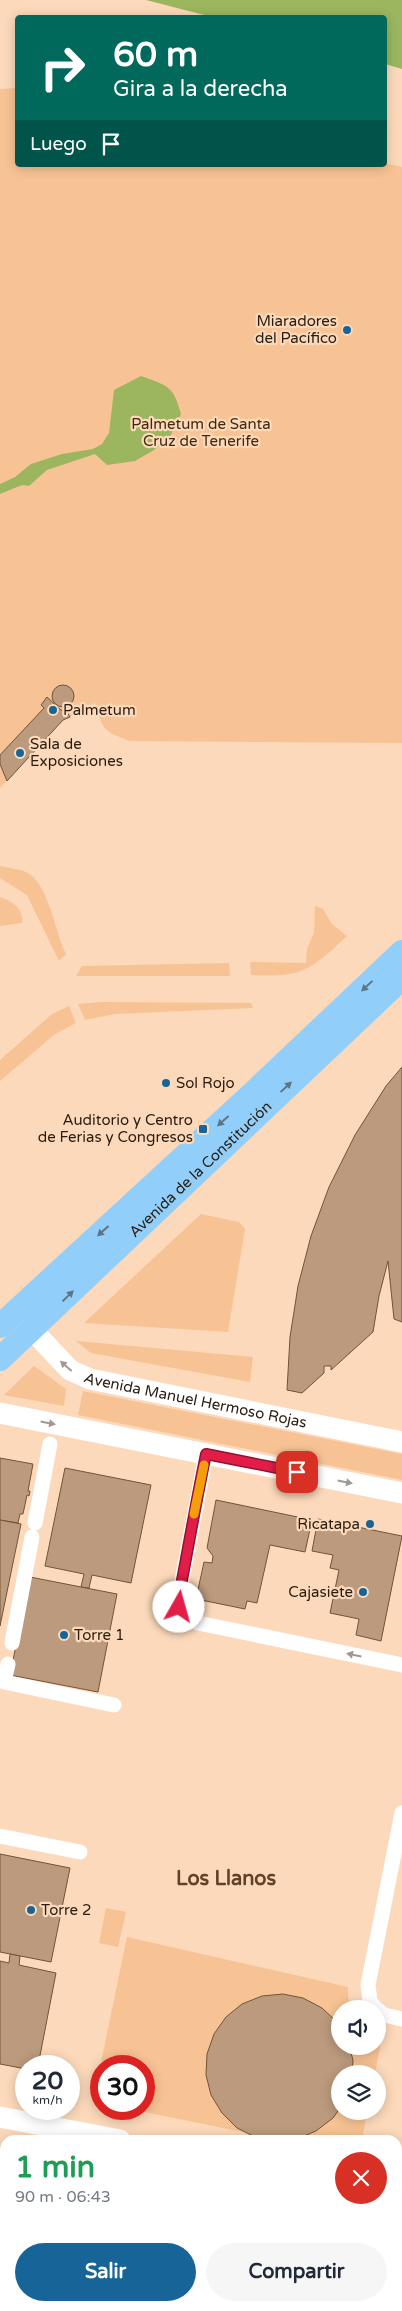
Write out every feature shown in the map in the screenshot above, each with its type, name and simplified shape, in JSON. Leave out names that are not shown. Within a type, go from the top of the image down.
[{"type":"main road","name":"Avenida de la Constitución","points":[[8,1319],[247,1099],[402,952]]},
{"type":"main road","name":"Avenida de la Constitución","points":[[0,1359],[402,978]]},
{"type":"street","name":"Avenida Manuel Hermoso Rojas","points":[[8,1319],[32,1330],[70,1370],[90,1379],[402,1442]]},
{"type":"street","points":[[0,1413],[402,1493]]},
{"type":"street","points":[[12,1643],[50,1444]]},
{"type":"street","points":[[206,1454],[179,1596],[179,1607],[185,1617],[198,1623],[402,1665]]},
{"type":"street","points":[[8,1664],[4,1682],[114,1705]]},
{"type":"street","points":[[370,2000],[368,1985],[402,1813]]},
{"type":"street","points":[[0,1836],[80,1852]]},
{"type":"street","points":[[386,2015],[402,2019]]},
{"type":"street","points":[[0,2117],[94,2135]]},
{"type":"green space","name":"Palmetum de Santa Cruz de Tenerife","points":[[15,88],[15,167],[387,167],[387,163],[402,167],[402,743],[130,741],[114,735],[105,728],[95,703],[63,720],[0,788],[0,89]]},
{"type":"green space","points":[[0,866],[26,872],[40,886],[46,897],[66,954],[59,961],[27,895],[0,878]]},
{"type":"green space","points":[[0,897],[16,906],[21,914],[22,923],[0,926]]},
{"type":"green space","points":[[315,906],[323,909],[332,924],[347,936],[324,957],[305,969],[282,975],[251,975],[250,962],[306,963],[307,949],[314,933]]},
{"type":"green space","points":[[229,963],[230,976],[76,976],[82,966]]},
{"type":"green space","points":[[102,1002],[251,1003],[253,1008],[115,1014],[85,1020],[78,1004]]},
{"type":"green space","points":[[69,1006],[76,1023],[55,1034],[0,1081],[0,1060],[52,1014]]},
{"type":"green space","points":[[201,1214],[239,1222],[245,1229],[228,1332],[84,1323]]},
{"type":"green space","points":[[76,1341],[253,1357],[250,1382],[91,1353]]},
{"type":"green space","points":[[34,1366],[66,1389],[64,1406],[4,1395]]},
{"type":"green space","points":[[83,1391],[402,1454],[402,1480],[78,1415]]},
{"type":"green space","points":[[106,1908],[126,1912],[118,1947],[99,1943]]},
{"type":"green space","points":[[127,1937],[348,1987],[349,2000],[331,2000],[331,2055],[379,2055],[377,2065],[331,2065],[331,2120],[365,2120],[363,2135],[257,2135],[155,2114],[155,2055],[103,2055]]},
{"type":"shaded area","points":[[146,0],[402,0],[402,69],[387,65],[387,15],[204,15]]},
{"type":"shaded area","points":[[141,376],[168,388],[175,397],[181,414],[169,439],[135,461],[107,465],[95,454],[47,470],[29,486],[22,485],[0,494],[0,484],[15,477],[31,464],[62,454],[93,449],[102,444],[109,433],[114,390]]},
{"type":"building","points":[[63,685],[71,688],[74,696],[71,704],[63,707],[55,704],[52,696],[55,688]]},
{"type":"building","points":[[47,697],[61,710],[67,712],[70,717],[63,720],[7,781],[0,764],[0,755],[44,708],[41,705]]},
{"type":"building","points":[[402,1067],[402,1322],[394,1319],[388,1261],[379,1296],[373,1332],[331,1370],[331,1366],[324,1366],[324,1373],[302,1393],[287,1390],[290,1337],[298,1286],[311,1236],[329,1187],[355,1135],[386,1086]]},
{"type":"building","points":[[0,1458],[33,1464],[28,1491],[30,1491],[29,1496],[27,1495],[23,1514],[20,1514],[18,1523],[0,1520]]},
{"type":"building","name":"Torre 1","points":[[65,1468],[151,1485],[131,1583],[92,1575],[89,1588],[81,1587],[84,1574],[45,1566]]},
{"type":"building","points":[[216,1500],[312,1520],[305,1552],[270,1545],[257,1603],[247,1601],[245,1609],[196,1599],[204,1562],[212,1563],[213,1556],[207,1548]]},
{"type":"building","name":"Cajasiete","points":[[318,1519],[402,1536],[381,1641],[356,1635],[359,1619],[330,1613],[339,1570],[330,1568],[333,1555],[312,1551]]},
{"type":"building","points":[[0,1520],[21,1524],[0,1626]]},
{"type":"building","name":"Torre 1","points":[[30,1577],[117,1594],[98,1692],[10,1675]]},
{"type":"building","name":"Torre 2","points":[[0,1854],[70,1868],[51,1962],[0,1952]]},
{"type":"building","name":"Torre 2","points":[[10,1954],[20,1956],[19,1965],[56,1973],[40,2055],[15,2055],[15,2067],[0,2064],[0,1961],[9,1963]]},
{"type":"building","points":[[283,1994],[303,1998],[322,2008],[331,2016],[331,2055],[352,2055],[353,2065],[331,2065],[331,2120],[316,2131],[306,2135],[251,2135],[237,2128],[222,2113],[211,2095],[206,2075],[207,2054],[214,2034],[226,2017],[242,2004],[262,1996]]},
{"type":"slow traffic","points":[[194,1514],[204,1465]]},
{"type":"place","name":"Miaradores del Pacífico","points":[[347,330]]},
{"type":"place","name":"Palmetum","points":[[53,710]]},
{"type":"place","name":"Sala de Exposiciones","points":[[20,753]]},
{"type":"place","name":"Sol Rojo","points":[[166,1083]]},
{"type":"place","name":"Auditorio y Centro de Ferias y Congresos","points":[[203,1129]]},
{"type":"place","name":"Ricatapa","points":[[370,1524]]},
{"type":"place","name":"Cajasiete","points":[[363,1592]]},
{"type":"place","name":"Torre 1","points":[[64,1635]]},
{"type":"place","name":"Torre 2","points":[[31,1910]]},
{"type":"district","name":"Los Llanos","points":[[226,1878]]},
{"type":"route","points":[[179,1607],[179,1596],[206,1454],[297,1472]]}]
